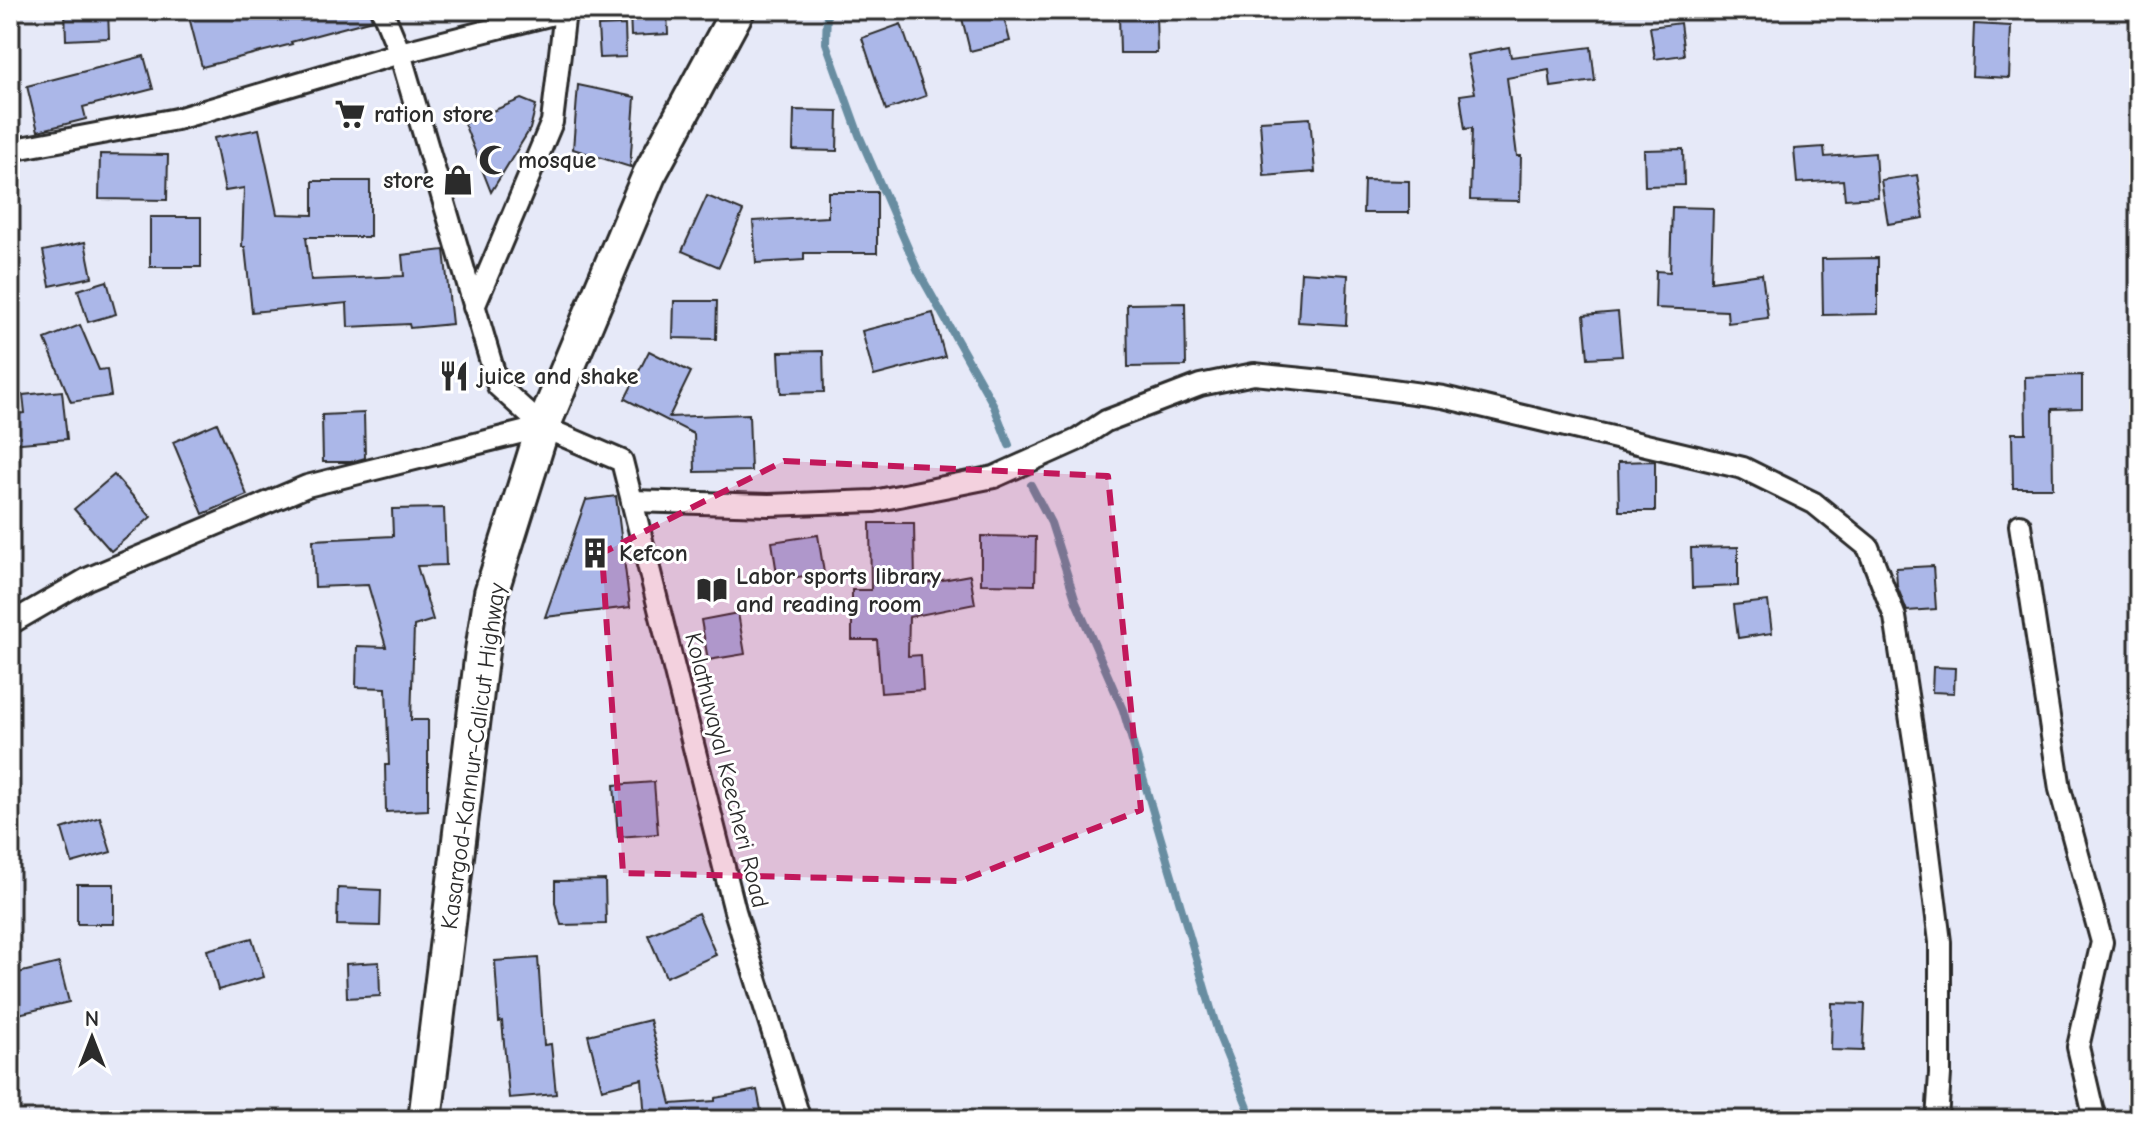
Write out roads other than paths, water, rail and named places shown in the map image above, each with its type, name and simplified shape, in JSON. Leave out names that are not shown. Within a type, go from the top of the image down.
[{"type":"highway","name":"Kasargod-Kannur-Calicut Highway","points":[[425,1120],[491,593],[543,427],[649,175],[738,10]]},
{"type":"street","name":"Kolathuvayal Keecheri Road","points":[[382,10],[400,53],[498,386],[543,427],[622,461],[735,911],[800,1120]]},
{"type":"street","points":[[10,150],[177,119],[400,53],[565,11],[552,122],[474,307]]},
{"type":"street","points":[[632,501],[769,505],[874,501],[994,477],[1077,440],[1106,421],[1200,385],[1254,374],[1443,397],[1743,468],[1814,503],[1868,547],[1895,617],[1940,942],[1937,1120]]},
{"type":"street","points":[[11,623],[87,579],[307,486],[543,427]]},
{"type":"street","points":[[2020,525],[2060,789],[2102,942],[2078,1047],[2095,1120]]},
{"type":"waterway","points":[[827,10],[826,43],[859,135],[918,271],[993,404],[1009,445]]},
{"type":"waterway","points":[[1031,485],[1051,523],[1076,602],[1123,710],[1219,1036],[1253,1120]]},
{"type":"place","name":"ration store","points":[[350,114]]},
{"type":"place","name":"mosque","points":[[494,160]]},
{"type":"place","name":"store","points":[[458,180]]},
{"type":"place","name":"juice and shake","points":[[454,376]]},
{"type":"place","name":"Kefcon","points":[[595,553]]},
{"type":"place","name":"Labor sports library and reading room","points":[[712,590]]}]
